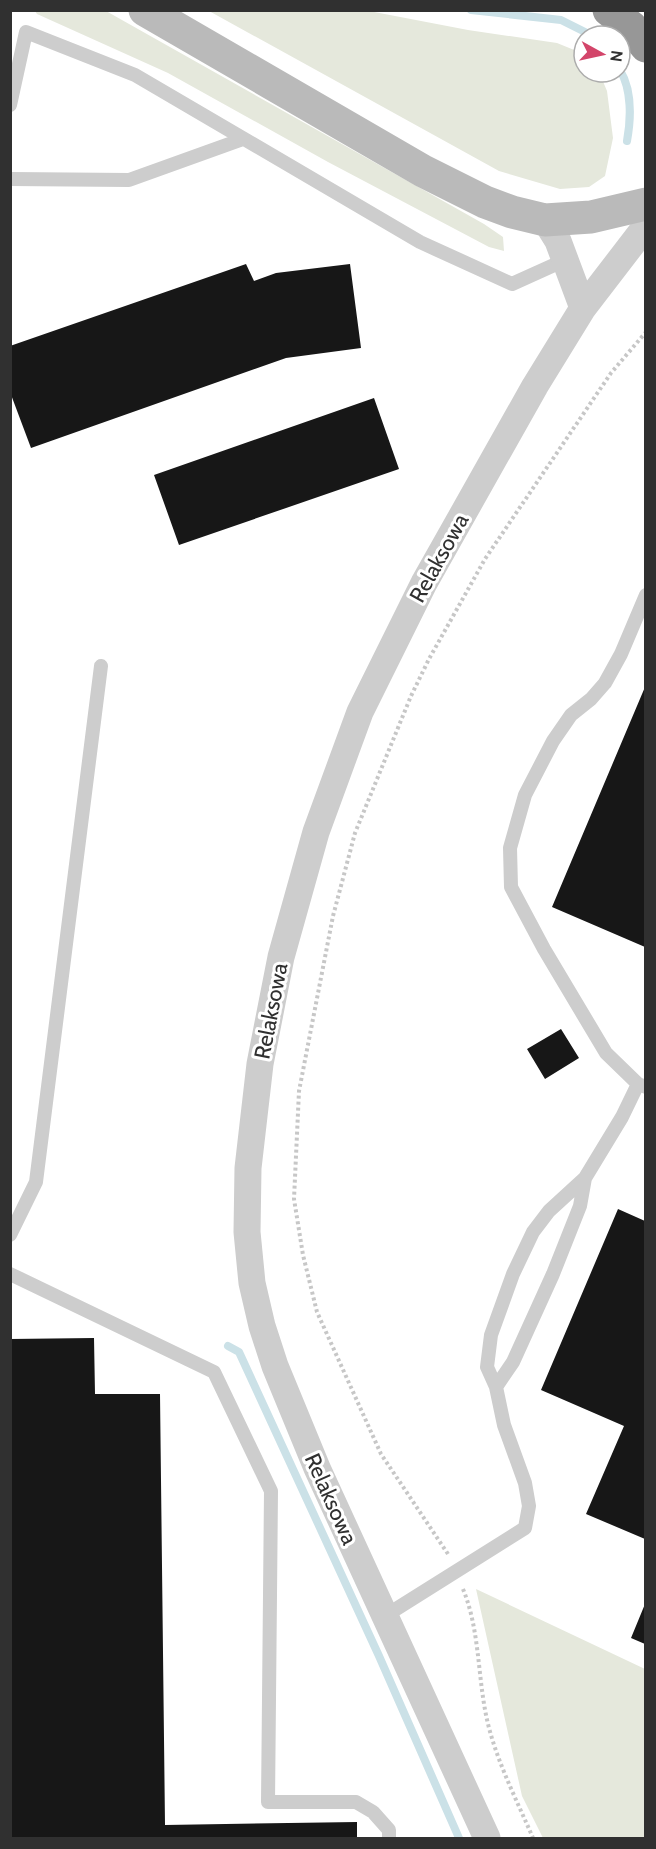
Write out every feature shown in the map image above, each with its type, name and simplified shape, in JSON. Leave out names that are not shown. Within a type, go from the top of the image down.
[{"type":"highway","points":[[609,10],[631,27],[645,46]]},
{"type":"main road","points":[[145,10],[423,171],[485,202],[512,212],[545,220],[591,217],[645,204]]},
{"type":"street","points":[[545,220],[558,241],[583,308]]},
{"type":"street","name":"Relaksowa","points":[[487,1839],[313,1458],[275,1366],[254,1294],[246,1232],[248,1168],[260,1065],[281,957],[316,832],[360,712],[424,583],[535,386],[583,308],[645,226]]},
{"type":"lane","points":[[10,105],[26,32],[135,75],[420,242],[512,284],[565,260]]},
{"type":"lane","points":[[10,179],[129,180],[243,139]]},
{"type":"lane","points":[[385,1616],[525,1528],[529,1506],[525,1483],[504,1425],[496,1387],[487,1367],[491,1335],[513,1274],[533,1232],[549,1211],[585,1179],[642,1086],[606,1053],[544,949],[511,887],[510,848],[525,795],[553,741],[571,714],[591,699],[605,683],[621,654],[645,595]]},
{"type":"lane","points":[[10,1235],[36,1182],[101,666]]},
{"type":"lane","points":[[496,1387],[513,1362],[553,1274],[580,1206],[585,1179]]},
{"type":"lane","points":[[10,1274],[214,1372],[271,1491],[268,1802],[356,1802],[373,1812],[389,1830],[389,1839]]},
{"type":"path","points":[[533,1839],[506,1777],[489,1728],[471,1608],[445,1548],[381,1454],[317,1312],[303,1255],[294,1199],[299,1091],[333,916],[355,833],[411,696],[429,658],[485,559],[569,432],[611,373],[645,332]]},
{"type":"shaded area","points":[[35,11],[106,11],[484,224],[503,237],[504,251],[489,247],[328,162],[168,73],[37,14]]},
{"type":"shaded area","points":[[209,11],[369,11],[468,30],[557,43],[572,49],[572,84],[604,84],[607,91],[613,138],[605,176],[589,187],[560,189],[499,171]]},
{"type":"shaded area","points":[[476,1589],[645,1669],[645,1838],[543,1838],[522,1796]]},
{"type":"building","points":[[246,264],[254,281],[276,273],[350,264],[361,348],[286,358],[31,448],[10,392],[10,346]]},
{"type":"building","points":[[374,398],[399,469],[179,545],[154,475]]},
{"type":"building","points":[[645,687],[645,947],[552,907]]},
{"type":"building","points":[[561,1029],[579,1058],[545,1079],[527,1049]]},
{"type":"building","points":[[618,1209],[645,1221],[645,1539],[586,1514],[624,1426],[541,1390]]},
{"type":"building","points":[[94,1338],[95,1394],[160,1394],[165,1825],[357,1822],[357,1838],[10,1838],[10,1339]]},
{"type":"building","points":[[645,1604],[645,1644],[631,1638]]},
{"type":"waterway","points":[[471,10],[561,20],[572,26]]},
{"type":"waterway","points":[[626,84],[630,105],[627,141]]},
{"type":"waterway","points":[[228,1346],[239,1352],[379,1656],[459,1838]]}]
